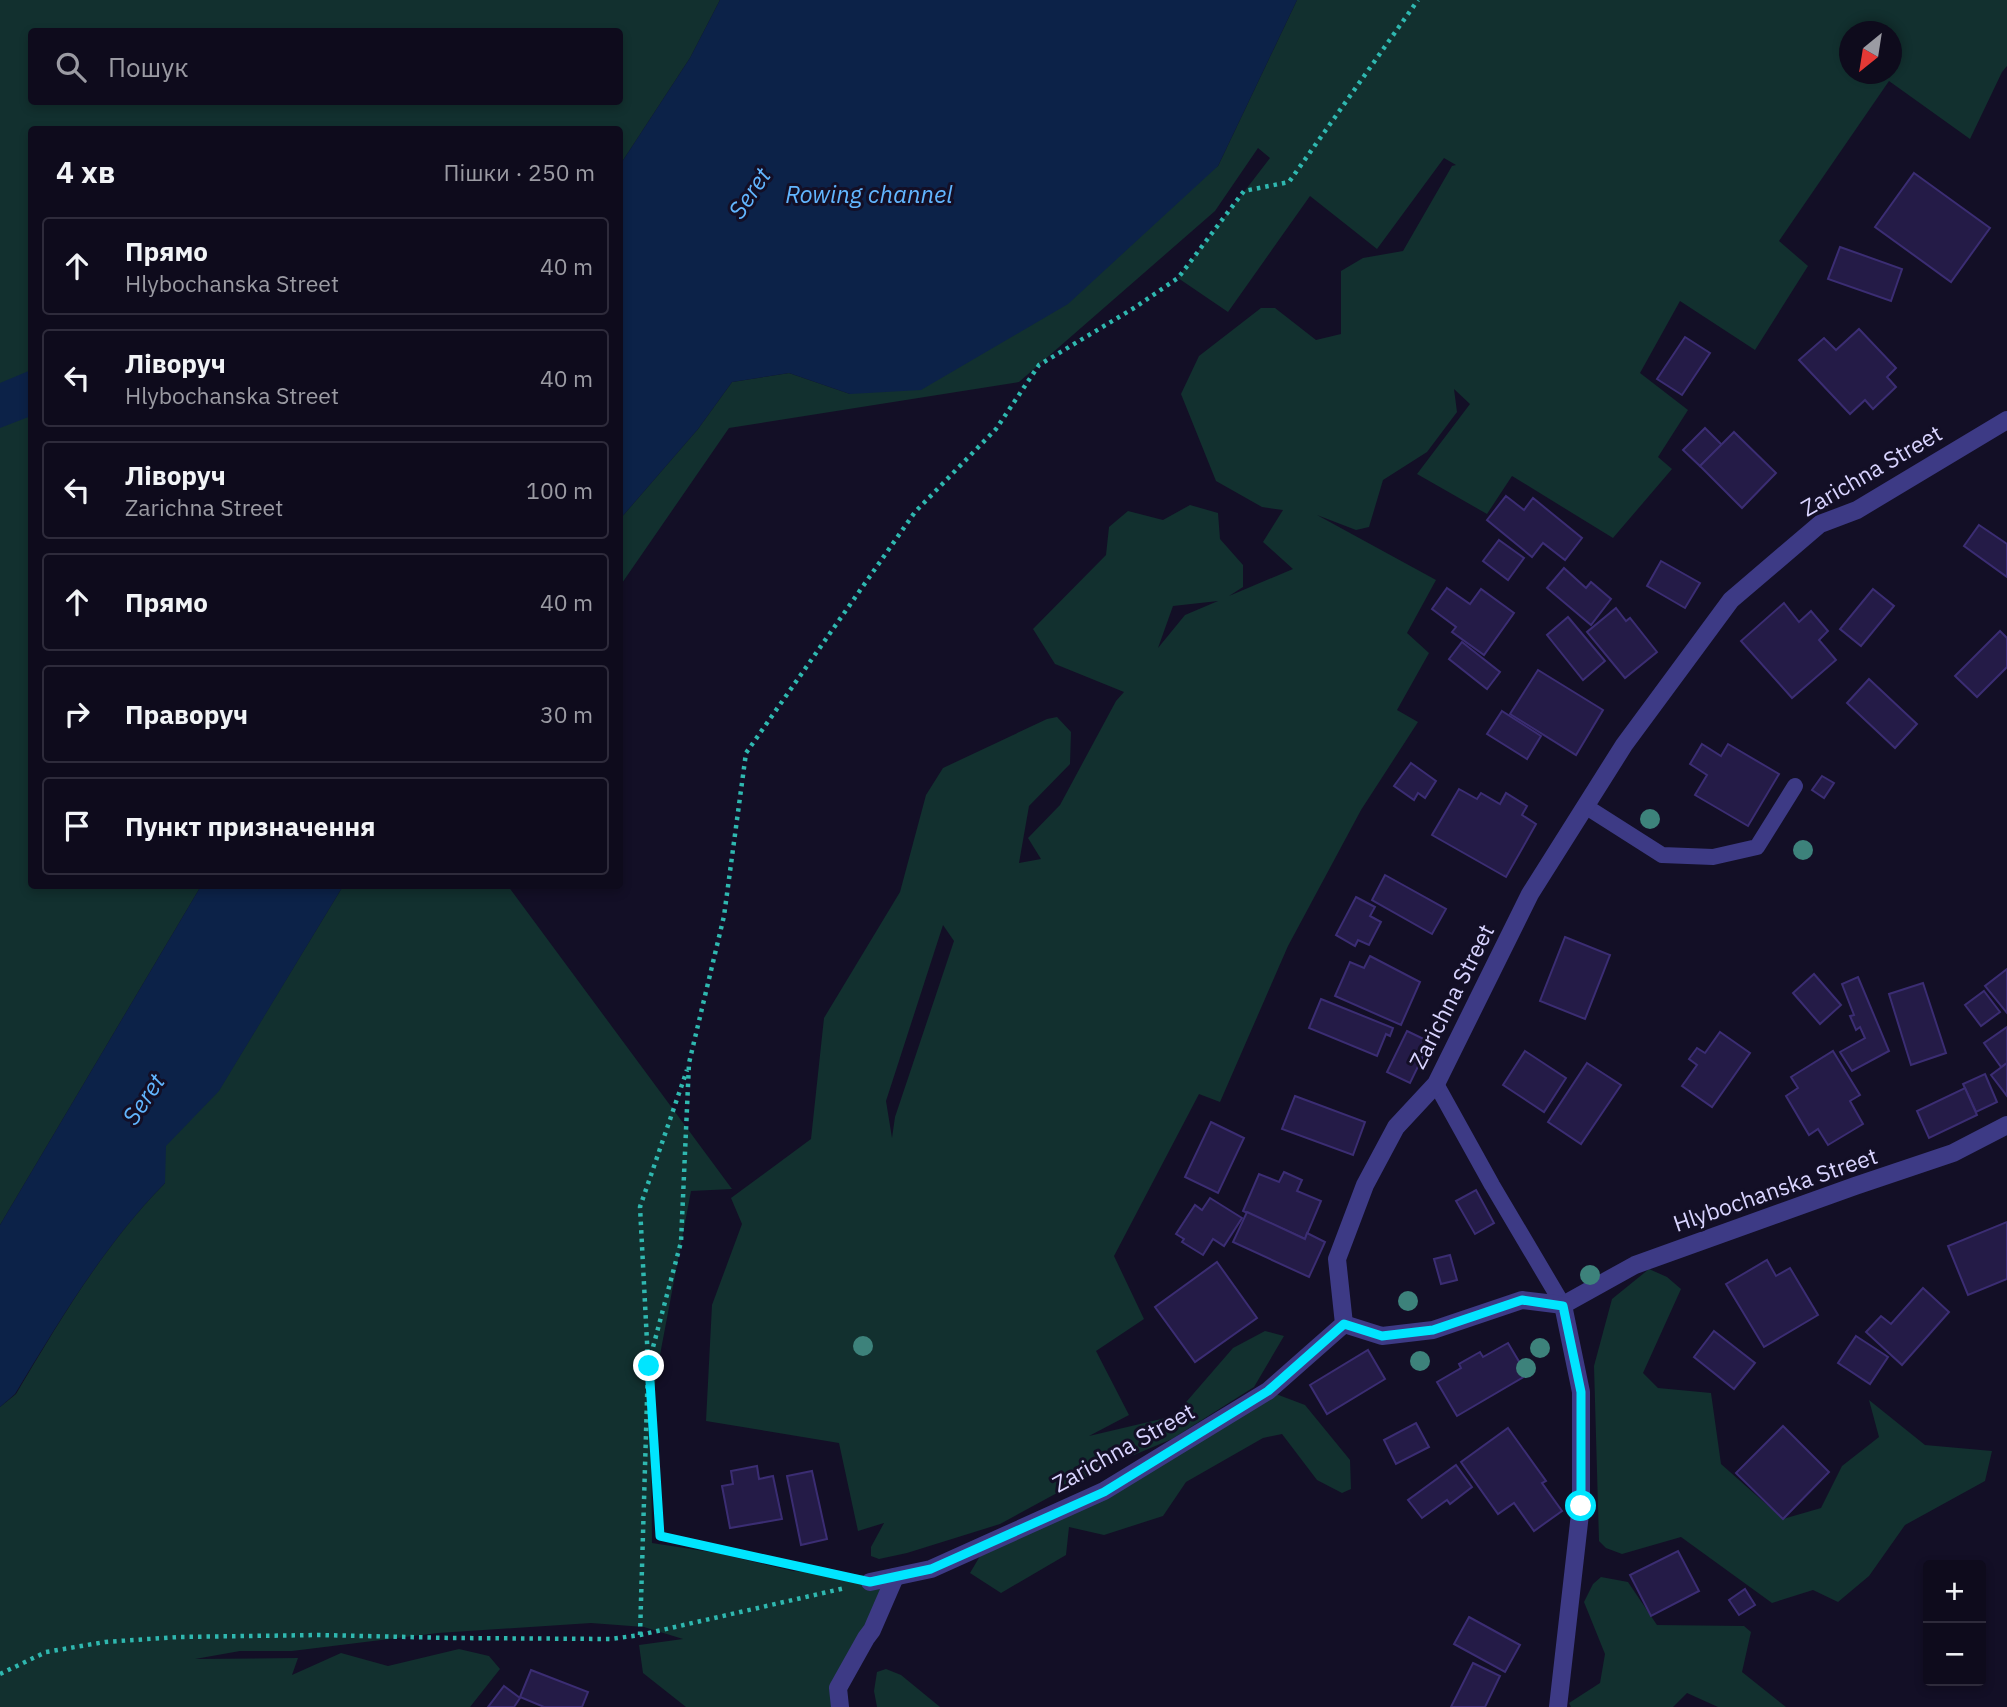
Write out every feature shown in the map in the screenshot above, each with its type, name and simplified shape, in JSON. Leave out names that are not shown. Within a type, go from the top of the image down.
[{"type":"street","name":"Zarichna Street","points":[[870,1582],[931,1569],[1104,1492],[1268,1391],[1344,1324],[1337,1259],[1365,1185],[1396,1127],[1436,1084],[1530,894],[1624,745],[1731,600],[1820,524],[1857,510],[2007,420]]},
{"type":"street","name":"Hlybochanska Street","points":[[1563,1306],[1635,1265],[1953,1153],[2007,1125]]},
{"type":"street","points":[[1344,1324],[1382,1336],[1433,1330],[1522,1300],[1563,1306],[1581,1392],[1581,1506],[1558,1707]]},
{"type":"street","points":[[840,1707],[838,1688],[872,1630],[895,1577]]},
{"type":"lane","points":[[1585,806],[1662,855],[1713,857],[1757,847],[1796,786]]},
{"type":"lane","points":[[1436,1084],[1563,1306]]},
{"type":"path","points":[[870,1582],[660,1536],[640,1207],[689,1063],[724,916],[746,753],[915,512],[996,429],[1039,365],[1178,278],[1244,191],[1289,183],[1418,0]]},
{"type":"path","points":[[640,1635],[649,1366],[681,1242],[689,1063]]},
{"type":"path","points":[[0,1674],[46,1652],[105,1642],[178,1637],[319,1635],[611,1639],[640,1635],[870,1582]]},
{"type":"green space","points":[[0,0],[720,0],[690,58],[623,160],[623,126],[28,126],[28,889],[199,889],[0,1225]]},
{"type":"green space","points":[[1297,0],[2007,0],[2007,66],[1970,139],[1893,84],[1902,84],[1902,21],[1839,21],[1839,84],[1887,84],[1779,241],[1808,266],[1755,350],[1680,301],[1640,373],[1688,410],[1658,457],[1672,469],[1613,538],[1512,476],[1487,514],[1417,474],[1470,404],[1454,389],[1457,412],[1427,452],[1383,480],[1369,527],[1356,530],[1317,515],[1436,580],[1407,633],[1429,653],[1397,710],[1418,722],[1361,810],[1288,946],[1220,1102],[1199,1094],[1114,1256],[1144,1319],[1096,1351],[1129,1415],[1089,1436],[1174,1416],[1233,1348],[1265,1331],[1284,1336],[1254,1387],[1172,1439],[1103,1468],[1000,1524],[879,1559],[871,1556],[871,1547],[884,1523],[858,1531],[839,1443],[706,1421],[712,1305],[742,1224],[731,1198],[811,1139],[824,1018],[900,892],[926,795],[943,768],[1047,719],[1057,717],[1071,732],[1070,764],[1029,806],[1019,863],[1041,859],[1028,838],[1060,805],[1116,701],[1124,692],[1055,664],[1033,629],[1106,555],[1109,527],[1128,511],[1163,520],[1190,505],[1218,513],[1220,539],[1243,565],[1243,587],[1229,596],[1293,569],[1263,542],[1283,510],[1262,507],[1216,481],[1181,394],[1199,356],[1261,308],[1275,308],[1316,340],[1341,334],[1341,271],[1363,258],[1403,251],[1452,166],[1456,165],[1444,158],[1377,249],[1310,196],[1228,312],[1178,278],[1270,158],[1258,148],[1215,211],[1019,382],[729,428],[623,582],[623,516],[698,429],[732,382],[789,373],[850,394],[1218,166]],"holes":[[[1218,601],[1185,615],[1158,648],[1173,606]],[[943,925],[954,941],[895,1117],[892,1138],[886,1101]]]},
{"type":"green space","points":[[341,889],[510,889],[732,1189],[691,1191],[656,1376],[651,1433],[652,1543],[717,1553],[793,1571],[895,1577],[840,1707],[686,1707],[643,1673],[639,1645],[683,1639],[644,1627],[591,1623],[438,1633],[292,1651],[240,1651],[195,1659],[298,1658],[292,1675],[341,1653],[388,1666],[459,1649],[489,1656],[500,1669],[470,1707],[0,1707],[0,1407],[16,1394],[66,1311],[103,1257],[165,1183],[165,1146],[219,1090]]},
{"type":"green space","points":[[1649,1269],[1667,1277],[1681,1289],[1643,1373],[1658,1388],[1711,1393],[1721,1464],[1783,1519],[1821,1508],[1842,1466],[1879,1437],[1869,1400],[1925,1445],[1992,1451],[1985,1481],[1905,1525],[1869,1576],[1838,1602],[1813,1590],[1772,1603],[1681,1537],[1622,1554],[1606,1548],[1599,1541],[1594,1366],[1612,1299]]},
{"type":"green space","points":[[1268,1391],[1305,1405],[1350,1460],[1351,1489],[1342,1493],[1317,1480],[1282,1434],[1263,1438],[1186,1482],[1163,1516],[1104,1535],[1069,1527],[1066,1555],[1001,1593],[970,1573],[983,1551]]},
{"type":"green space","points":[[1601,1577],[1628,1582],[1657,1625],[1744,1626],[1751,1632],[1742,1672],[1786,1707],[1718,1707],[1687,1693],[1673,1707],[1571,1707],[1569,1703],[1600,1683],[1605,1654],[1584,1602],[1593,1584]]},
{"type":"green space","points":[[886,1669],[901,1675],[940,1707],[877,1707],[874,1691],[877,1672]]},
{"type":"water","name":"Rowing channel","points":[[720,0],[1297,0],[1218,166],[1068,304],[921,390],[850,394],[789,373],[732,382],[698,429],[623,516],[623,160],[690,58]]},
{"type":"water","points":[[28,371],[28,417],[0,428],[0,383]]},
{"type":"water","name":"Seret","points":[[199,889],[341,889],[219,1091],[166,1146],[165,1183],[103,1257],[15,1394],[0,1407],[0,1225]]},
{"type":"building","points":[[1914,173],[1990,228],[1951,282],[1875,227]]},
{"type":"building","points":[[1840,247],[1902,269],[1891,301],[1828,279]]},
{"type":"building","points":[[1859,329],[1896,368],[1887,377],[1896,387],[1873,409],[1865,400],[1850,414],[1799,360],[1824,338],[1836,350]]},
{"type":"building","points":[[1685,337],[1710,353],[1682,395],[1657,379]]},
{"type":"building","points":[[1705,428],[1722,445],[1700,466],[1683,450]]},
{"type":"building","points":[[1734,432],[1776,473],[1742,508],[1700,466]]},
{"type":"building","points":[[1506,496],[1524,510],[1533,498],[1582,538],[1565,560],[1543,543],[1532,557],[1487,520]]},
{"type":"building","points":[[1979,525],[2007,544],[2007,577],[1964,546]]},
{"type":"building","points":[[1499,540],[1524,558],[1508,580],[1483,561]]},
{"type":"building","points":[[1661,561],[1700,583],[1685,608],[1647,586]]},
{"type":"building","points":[[1564,568],[1586,588],[1591,582],[1611,599],[1591,625],[1547,588]]},
{"type":"building","points":[[1447,588],[1470,604],[1481,589],[1514,613],[1484,655],[1452,632],[1456,627],[1432,609]]},
{"type":"building","points":[[1873,589],[1894,606],[1861,646],[1840,629]]},
{"type":"building","points":[[1784,603],[1799,622],[1811,611],[1828,631],[1819,640],[1836,660],[1792,698],[1741,641]]},
{"type":"building","points":[[1616,608],[1626,621],[1630,618],[1657,652],[1625,678],[1587,632]]},
{"type":"building","points":[[1568,617],[1605,661],[1583,680],[1547,635]]},
{"type":"building","points":[[2000,631],[2007,638],[2007,667],[1977,697],[1955,676]]},
{"type":"building","points":[[1462,642],[1500,672],[1487,689],[1449,659]]},
{"type":"building","points":[[1538,670],[1603,710],[1576,755],[1510,714]]},
{"type":"building","points":[[1869,679],[1917,724],[1895,748],[1847,703]]},
{"type":"building","points":[[1502,711],[1541,736],[1527,759],[1487,734]]},
{"type":"building","points":[[1702,744],[1721,756],[1728,744],[1779,774],[1748,826],[1695,795],[1707,775],[1690,764]]},
{"type":"building","points":[[1411,763],[1436,781],[1425,798],[1418,793],[1414,800],[1394,786]]},
{"type":"building","points":[[1822,776],[1834,783],[1824,798],[1812,790]]},
{"type":"building","points":[[1459,789],[1477,799],[1481,793],[1500,804],[1506,793],[1527,806],[1522,815],[1536,824],[1506,877],[1432,835]]},
{"type":"building","points":[[1385,875],[1446,909],[1432,934],[1372,900]]},
{"type":"building","points":[[1356,897],[1375,907],[1370,916],[1381,922],[1369,945],[1358,940],[1355,946],[1336,935]]},
{"type":"building","points":[[1565,937],[1610,955],[1585,1019],[1540,1001]]},
{"type":"building","points":[[1370,956],[1420,982],[1401,1025],[1335,996],[1350,962],[1364,968]]},
{"type":"building","points":[[2007,969],[2007,1013],[1985,986]]},
{"type":"building","points":[[1814,974],[1841,1005],[1820,1024],[1793,993]]},
{"type":"building","points":[[1858,977],[1889,1051],[1852,1071],[1840,1052],[1865,1038],[1860,1027],[1856,1030],[1850,1016],[1854,1015],[1842,984]]},
{"type":"building","points":[[1923,983],[1946,1053],[1911,1065],[1889,994]]},
{"type":"building","points":[[1984,991],[2000,1012],[1981,1026],[1965,1005]]},
{"type":"building","points":[[1321,999],[1393,1028],[1390,1036],[1386,1034],[1377,1056],[1309,1028]]},
{"type":"building","points":[[2007,1027],[2007,1063],[2001,1067],[1984,1043]]},
{"type":"building","points":[[1407,1031],[1430,1042],[1410,1083],[1387,1072]]},
{"type":"building","points":[[1720,1032],[1750,1053],[1712,1107],[1682,1086],[1697,1065],[1689,1059],[1697,1048],[1705,1053]]},
{"type":"building","points":[[1525,1051],[1566,1078],[1544,1112],[1503,1085]]},
{"type":"building","points":[[1833,1051],[1860,1095],[1850,1101],[1863,1124],[1828,1145],[1818,1129],[1809,1135],[1786,1096],[1798,1088],[1791,1077]]},
{"type":"building","points":[[1587,1063],[1621,1085],[1581,1144],[1548,1122]]},
{"type":"building","points":[[2007,1063],[2007,1096],[1991,1075]]},
{"type":"building","points":[[1985,1074],[1997,1102],[1976,1112],[1963,1084]]},
{"type":"building","points":[[1965,1088],[1977,1115],[1929,1138],[1917,1111]]},
{"type":"building","points":[[1295,1096],[1365,1122],[1353,1155],[1282,1129]]},
{"type":"building","points":[[1211,1122],[1244,1138],[1218,1193],[1185,1177]]},
{"type":"building","points":[[1284,1172],[1302,1180],[1297,1191],[1321,1201],[1305,1239],[1243,1211],[1259,1174],[1279,1182]]},
{"type":"building","points":[[1476,1190],[1494,1223],[1475,1234],[1456,1201]]},
{"type":"building","points":[[1210,1198],[1242,1218],[1224,1246],[1213,1239],[1203,1255],[1182,1242],[1184,1239],[1176,1234],[1195,1205],[1202,1210]]},
{"type":"building","points":[[1247,1212],[1305,1239],[1307,1233],[1325,1242],[1309,1277],[1233,1242]]},
{"type":"building","points":[[2007,1222],[2007,1279],[1968,1295],[1948,1246]]},
{"type":"building","points":[[1450,1255],[1457,1280],[1441,1284],[1434,1259]]},
{"type":"building","points":[[1767,1260],[1776,1276],[1790,1268],[1818,1315],[1764,1347],[1726,1284]]},
{"type":"building","points":[[1217,1262],[1257,1318],[1195,1362],[1155,1307]]},
{"type":"building","points":[[1923,1288],[1949,1312],[1902,1365],[1866,1332],[1881,1316],[1891,1324]]},
{"type":"building","points":[[1714,1331],[1755,1363],[1734,1389],[1694,1357]]},
{"type":"building","points":[[1856,1336],[1888,1357],[1870,1384],[1838,1363]]},
{"type":"building","points":[[1508,1343],[1527,1375],[1457,1416],[1437,1382],[1461,1368],[1459,1364],[1480,1352],[1483,1357]]},
{"type":"building","points":[[1368,1350],[1385,1379],[1327,1414],[1310,1385]]},
{"type":"building","points":[[1416,1423],[1429,1447],[1396,1464],[1384,1440]]},
{"type":"building","points":[[1783,1426],[1829,1472],[1783,1519],[1736,1473]]},
{"type":"building","points":[[1508,1428],[1546,1481],[1542,1483],[1562,1511],[1534,1531],[1514,1503],[1498,1514],[1461,1462]]},
{"type":"building","points":[[1456,1465],[1472,1487],[1450,1504],[1447,1500],[1422,1518],[1408,1500]]},
{"type":"building","points":[[757,1466],[759,1479],[773,1476],[782,1519],[730,1528],[722,1486],[733,1484],[731,1471]]},
{"type":"building","points":[[812,1471],[827,1539],[801,1545],[787,1476]]},
{"type":"building","points":[[1678,1551],[1699,1591],[1651,1616],[1630,1575]]},
{"type":"building","points":[[1745,1589],[1755,1605],[1739,1615],[1729,1600]]},
{"type":"building","points":[[1469,1617],[1520,1645],[1505,1672],[1454,1644]]},
{"type":"building","points":[[1473,1663],[1500,1676],[1485,1707],[1451,1707]]},
{"type":"building","points":[[531,1670],[588,1692],[582,1707],[544,1707],[520,1697]]},
{"type":"building","points":[[504,1686],[520,1698],[514,1707],[488,1707]]},
{"type":"route","points":[[649,1366],[660,1536],[870,1582],[931,1569],[1104,1492],[1268,1391],[1344,1324],[1382,1336],[1433,1330],[1522,1300],[1563,1306],[1581,1392],[1581,1506]]}]
